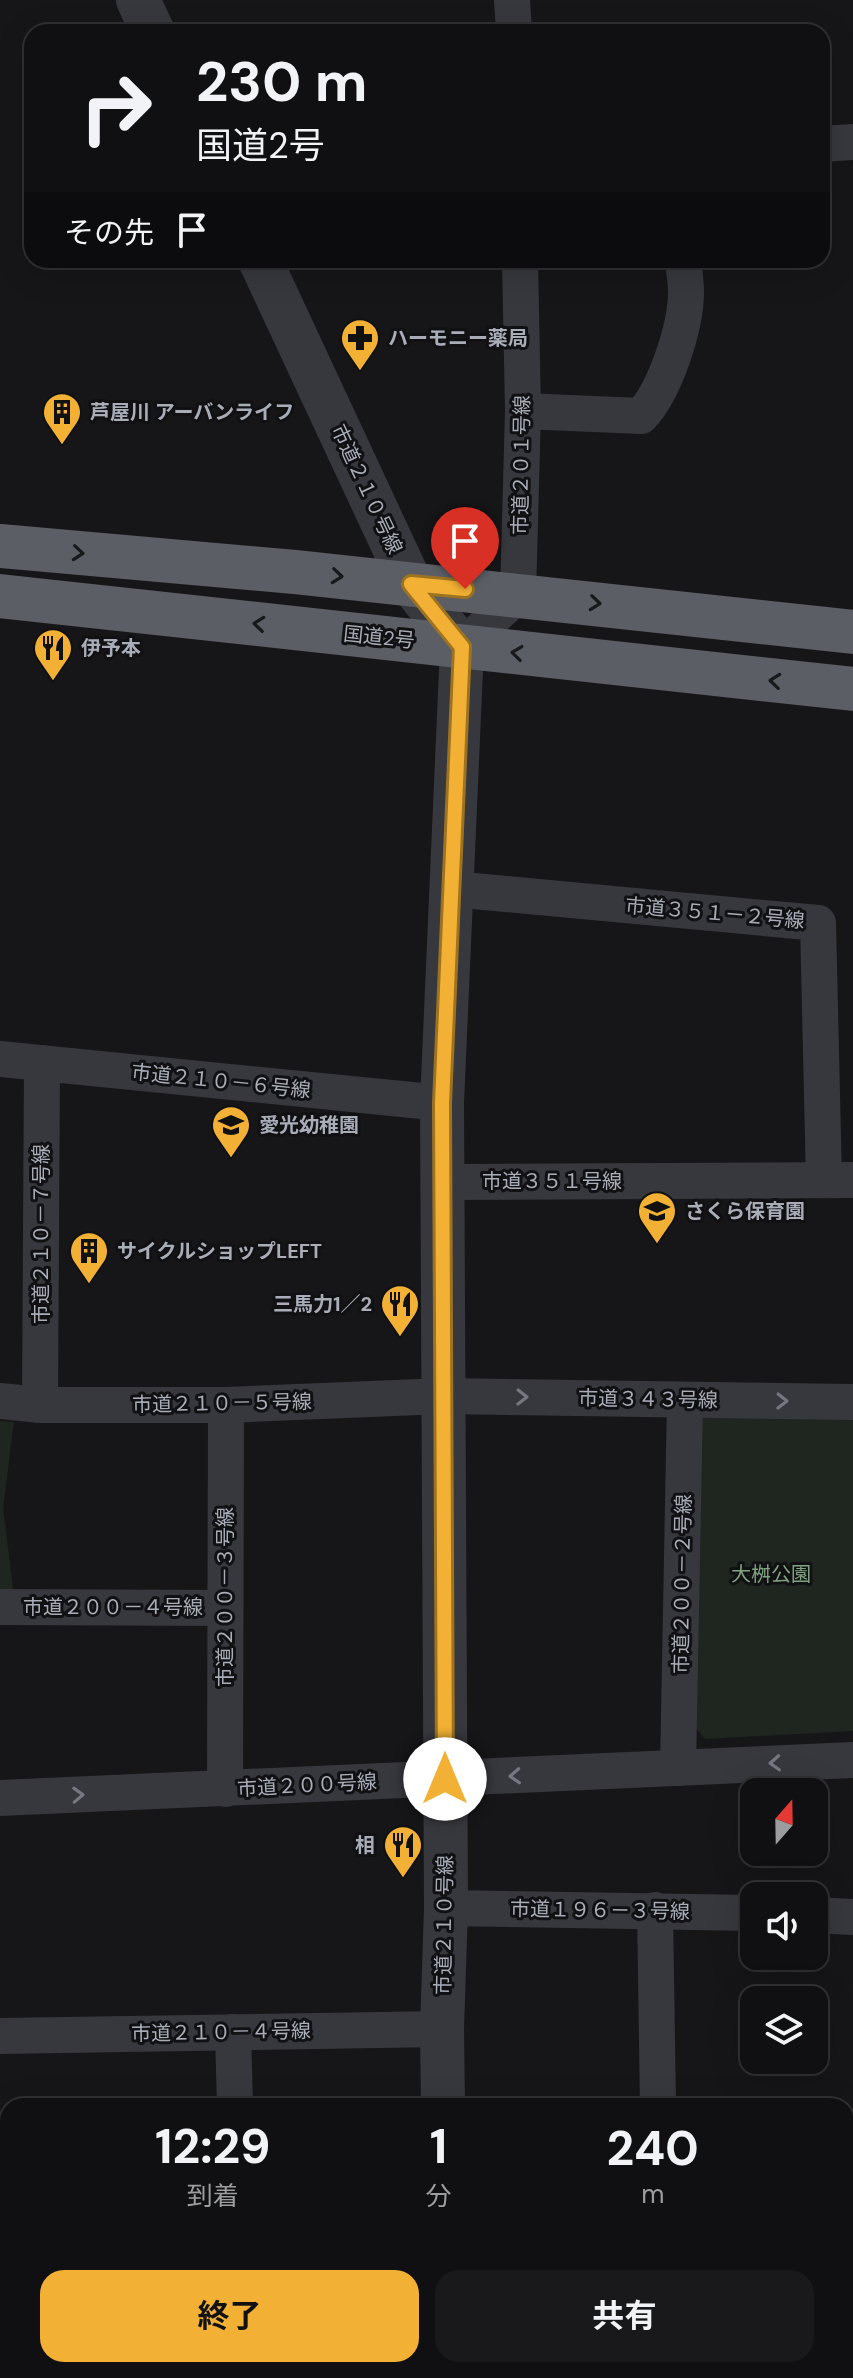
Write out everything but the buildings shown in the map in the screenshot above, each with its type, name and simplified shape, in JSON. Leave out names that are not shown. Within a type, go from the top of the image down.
[{"type":"highway","points":[[0,546],[411,584],[853,632]]},
{"type":"highway","name":"国道2号","points":[[0,596],[853,689]]},
{"type":"street","points":[[138,0],[149,24]]},
{"type":"street","points":[[512,0],[514,24]]},
{"type":"street","points":[[830,143],[853,142]]},
{"type":"street","name":"市道２１０号線","points":[[264,268],[411,584],[462,647],[442,1103],[446,1908],[443,2098]]},
{"type":"street","name":"市道２０１号線","points":[[518,595],[523,411],[520,268]]},
{"type":"street","points":[[523,411],[641,416],[652,405],[678,342],[686,294],[684,268]]},
{"type":"street","points":[[462,647],[518,595]]},
{"type":"street","name":"市道３５１－２号線","points":[[452,889],[818,923],[838,1180]]},
{"type":"street","name":"市道２１０－６号線","points":[[0,1059],[442,1103]]},
{"type":"street","name":"市道２１０－７号線","points":[[40,1405],[42,1063]]},
{"type":"street","name":"市道３５１号線","points":[[443,1182],[838,1180]]},
{"type":"street","name":"市道２１０－５号線","points":[[0,1401],[40,1405],[226,1405],[444,1396]]},
{"type":"street","name":"市道３４３号線","points":[[444,1396],[853,1402]]},
{"type":"street","name":"市道２００－２号線","points":[[678,1768],[685,1400]]},
{"type":"street","name":"市道２００－３号線","points":[[225,1789],[226,1405]]},
{"type":"street","name":"市道２００－４号線","points":[[0,1607],[225,1608]]},
{"type":"street","name":"市道２００号線","points":[[0,1798],[853,1760]]},
{"type":"street","name":"市道１９６－３号線","points":[[446,1908],[740,1913]]},
{"type":"street","points":[[655,1910],[658,2098]]},
{"type":"street","points":[[828,1916],[853,1917]]},
{"type":"street","name":"市道２１０－４号線","points":[[0,2036],[442,2029]]},
{"type":"street","points":[[233,2032],[235,2098]]},
{"type":"green space","name":"大桝公園","points":[[707,1414],[853,1415],[853,1731],[705,1739],[688,1719],[692,1429]]},
{"type":"green space","points":[[0,1421],[14,1422],[3,1509],[14,1595],[0,1595]]},
{"type":"place","name":"ハーモニー薬局","points":[[360,372]]},
{"type":"place","name":"芦屋川 アーバンライフ","points":[[62,446]]},
{"type":"place","name":"伊予本","points":[[53,682]]},
{"type":"place","name":"愛光幼稚園","points":[[231,1159]]},
{"type":"place","name":"さくら保育園","points":[[657,1245]]},
{"type":"place","name":"サイクルショップLEFT","points":[[89,1285]]},
{"type":"place","name":"三馬力1／2","points":[[400,1338]]},
{"type":"place","name":"相","points":[[403,1879]]},
{"type":"route","points":[[445,1779],[442,1103],[462,647],[411,584],[465,589]]}]
